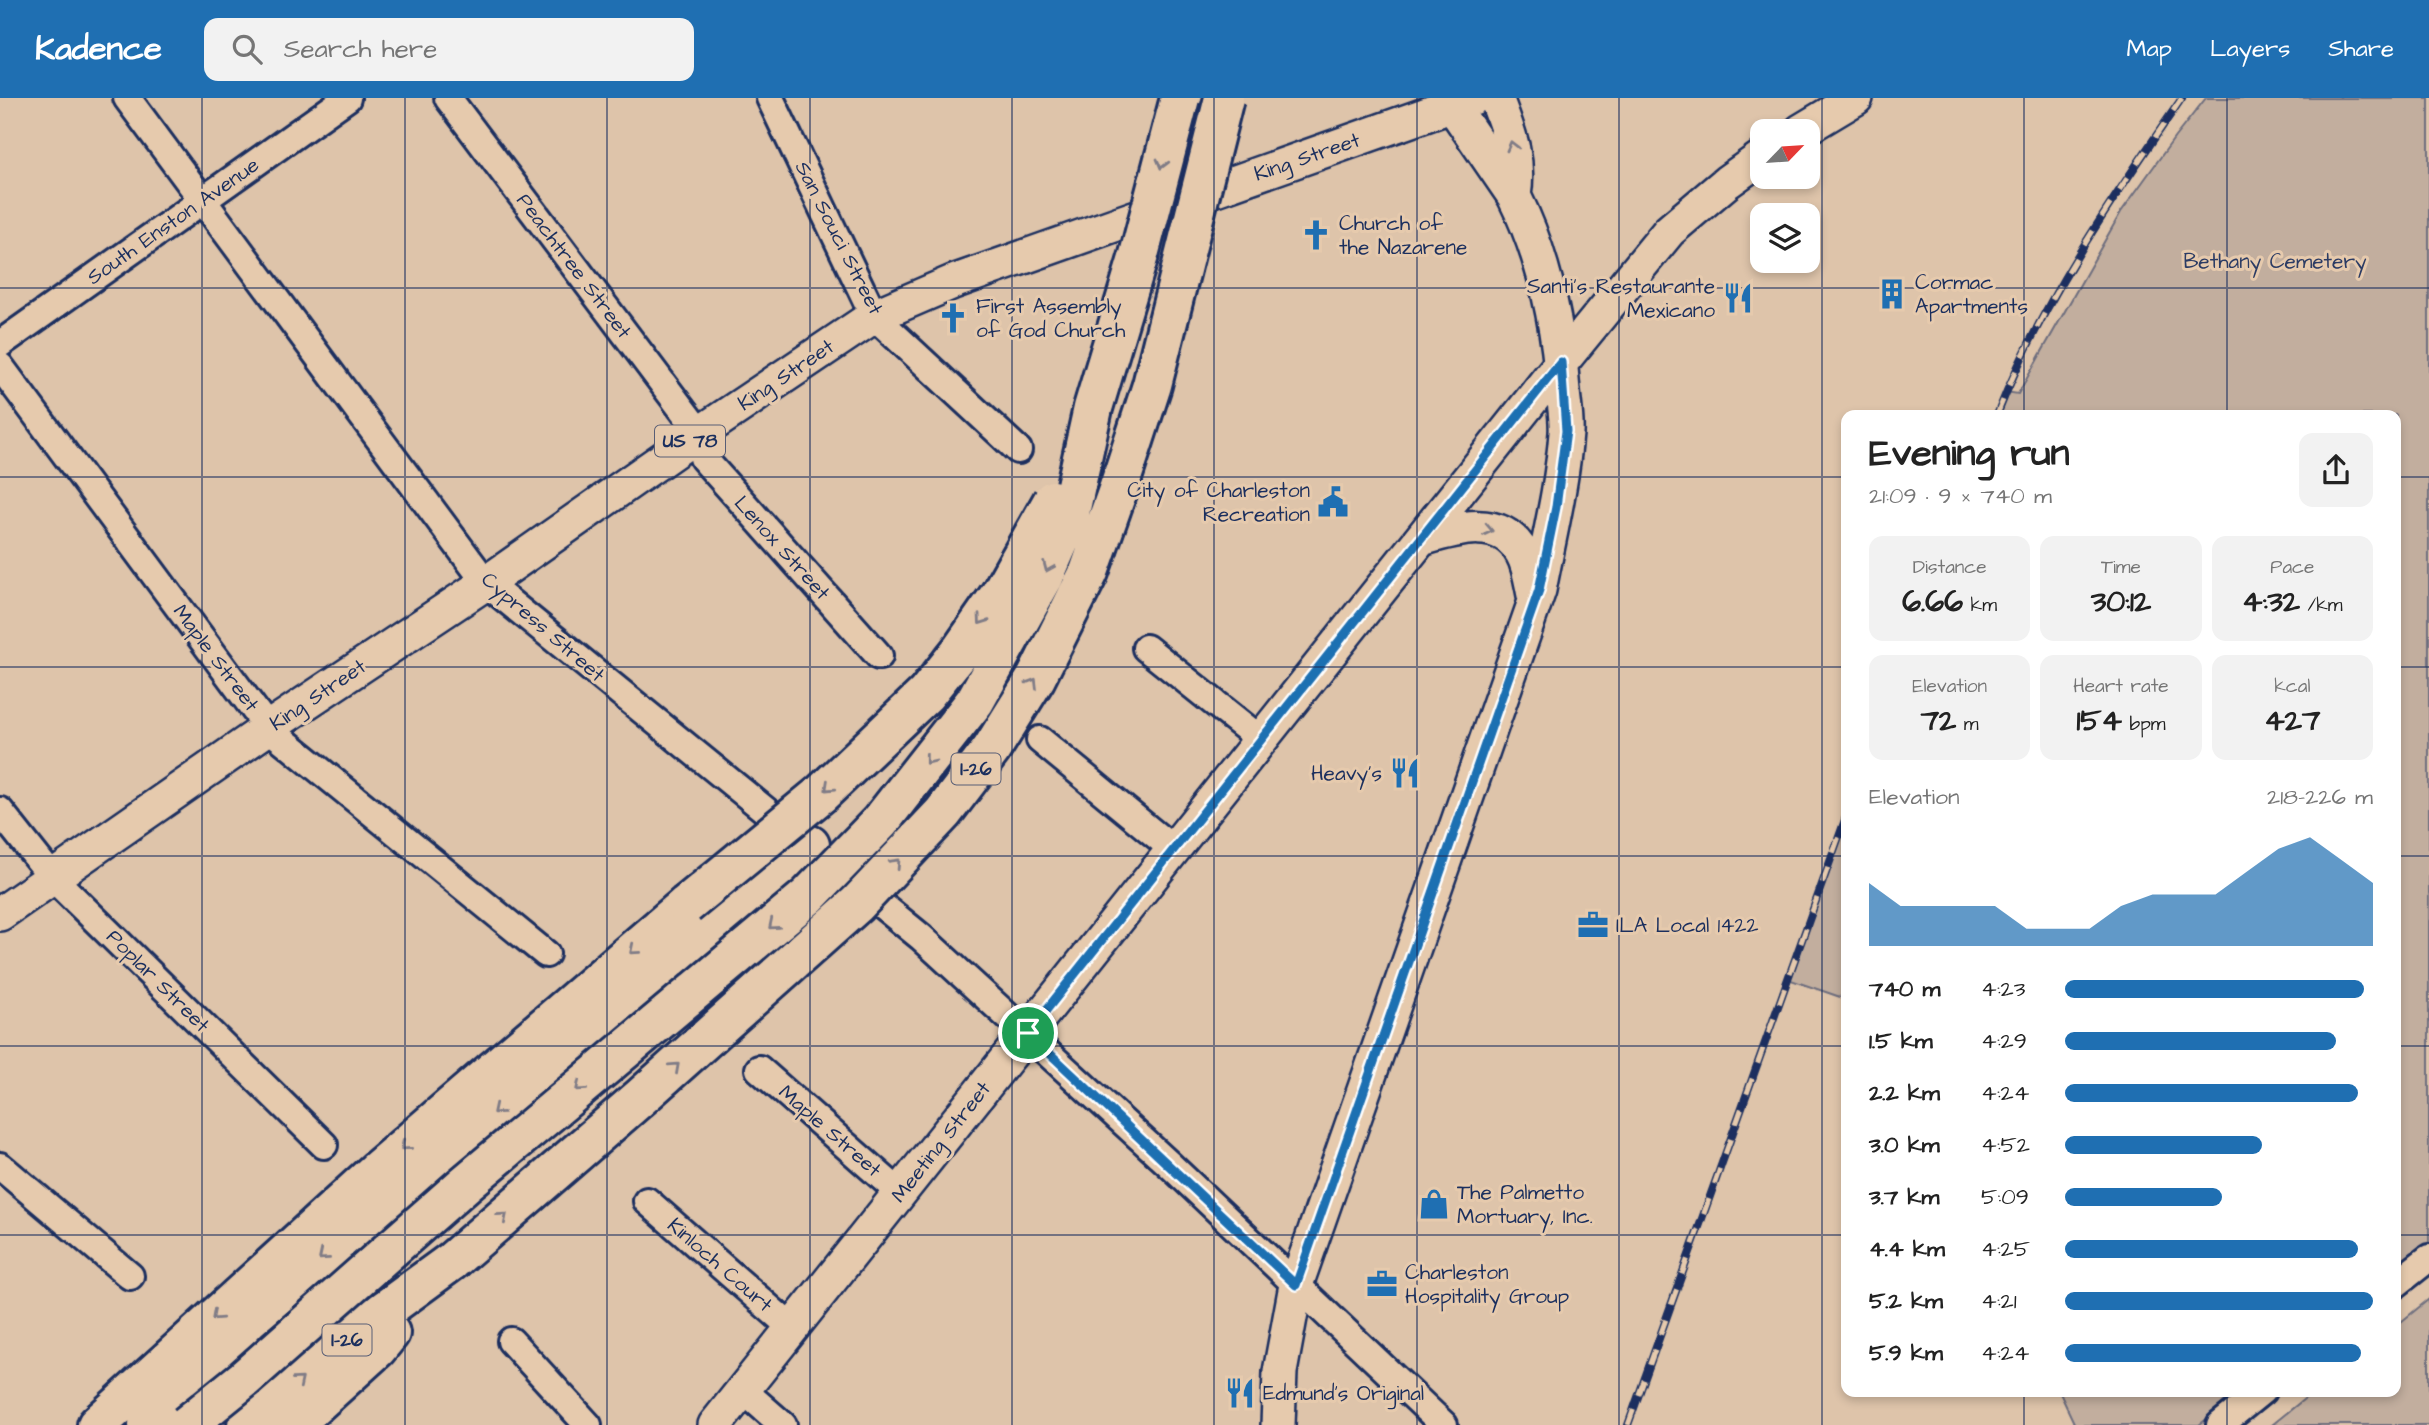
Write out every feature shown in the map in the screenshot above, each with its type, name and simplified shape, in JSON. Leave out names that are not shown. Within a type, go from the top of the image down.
[{"type":"highway","name":"I-26","points":[[187,1425],[244,1379],[465,1184],[807,896],[880,822],[975,701],[1044,578],[1068,522],[1093,408],[1139,255],[1180,98]]},
{"type":"highway","name":"I-26","points":[[247,1425],[363,1326],[452,1261],[857,904],[943,813],[991,750],[1036,678],[1093,560],[1152,385],[1224,98]]},
{"type":"highway","points":[[97,1425],[376,1171],[685,905],[821,794],[926,694],[961,650],[1007,583],[1047,514],[1093,408]]},
{"type":"highway","points":[[148,1425],[248,1319],[810,845]]},
{"type":"highway","points":[[293,1425],[377,1349],[452,1261]]},
{"type":"main road","points":[[1496,98],[1514,147],[1517,179],[1514,196]]},
{"type":"main road","points":[[1820,120],[1856,98]]},
{"type":"main road","name":"King Street","points":[[0,914],[268,728],[486,583],[700,433],[874,316],[953,282],[1457,101]]},
{"type":"main road","points":[[1278,1425],[1280,1372],[1296,1285],[1536,600],[1556,507],[1566,431],[1561,362],[1553,307],[1522,211],[1457,101]]},
{"type":"main road","name":"Meeting Street","points":[[715,1425],[1561,362],[1669,232],[1750,166]]},
{"type":"main road","points":[[1422,539],[1469,527],[1483,527],[1504,534],[1521,551],[1536,600]]},
{"type":"street","name":"Cypress Street","points":[[127,98],[486,583],[921,937],[1028,1033],[1444,1425]]},
{"type":"street","name":"South Enston Avenue","points":[[0,344],[347,98]]},
{"type":"street","name":"Peachtree Street","points":[[448,98],[700,433]]},
{"type":"street","name":"San Souci Street","points":[[770,98],[874,316],[1018,450]]},
{"type":"street","name":"Maple Street","points":[[0,366],[268,728],[546,954]]},
{"type":"street","name":"Lenox Street","points":[[700,433],[703,458],[879,656]]},
{"type":"street","points":[[1146,648],[1261,740]]},
{"type":"street","points":[[1040,740],[1174,850]]},
{"type":"street","name":"Poplar Street","points":[[0,811],[53,878],[324,1144]]},
{"type":"street","name":"Maple Street","points":[[759,1069],[901,1194]]},
{"type":"street","points":[[0,1166],[130,1276]]},
{"type":"street","name":"Kinloch Court","points":[[647,1201],[793,1329]]},
{"type":"street","points":[[2401,1280],[2429,1258]]},
{"type":"street","points":[[511,1341],[588,1425]]},
{"type":"street","points":[[744,1391],[783,1425]]},
{"type":"street","points":[[2220,1425],[2255,1397]]},
{"type":"green space","name":"Bethany Cemetery","points":[[2206,98],[2429,98],[2429,1242],[2401,1265],[2401,410],[1999,410],[2006,392],[2018,394],[2121,212]]},
{"type":"green space","points":[[1841,831],[1841,997],[1788,979]]},
{"type":"green space","points":[[2429,1299],[2429,1425],[2272,1425],[2307,1397],[2401,1397],[2401,1322]]},
{"type":"green space","points":[[2062,1397],[2234,1397],[2199,1425],[2075,1425]]},
{"type":"railway","points":[[1999,410],[2035,331],[2080,251],[2182,98]]},
{"type":"railway","points":[[1628,1425],[1841,831]]},
{"type":"place","name":"Church of the Nazarene","points":[[1316,235]]},
{"type":"place","name":"Cormac Apartments","points":[[1892,294]]},
{"type":"place","name":"Santi's Restaurante Mexicano","points":[[1738,298]]},
{"type":"place","name":"First Assembly of God Church","points":[[953,318]]},
{"type":"place","name":"City of Charleston Recreation","points":[[1333,502]]},
{"type":"place","name":"Heavy's","points":[[1405,773]]},
{"type":"place","name":"ILA Local 1422","points":[[1593,925]]},
{"type":"place","name":"The Palmetto Mortuary, Inc.","points":[[1434,1204]]},
{"type":"place","name":"Charleston Hospitality Group","points":[[1382,1284]]},
{"type":"place","name":"Edmund's Original","points":[[1240,1393]]},
{"type":"route","points":[[1561,362],[1566,431],[1556,507],[1539,590],[1296,1285],[1028,1033],[1422,539],[1561,362]]}]
